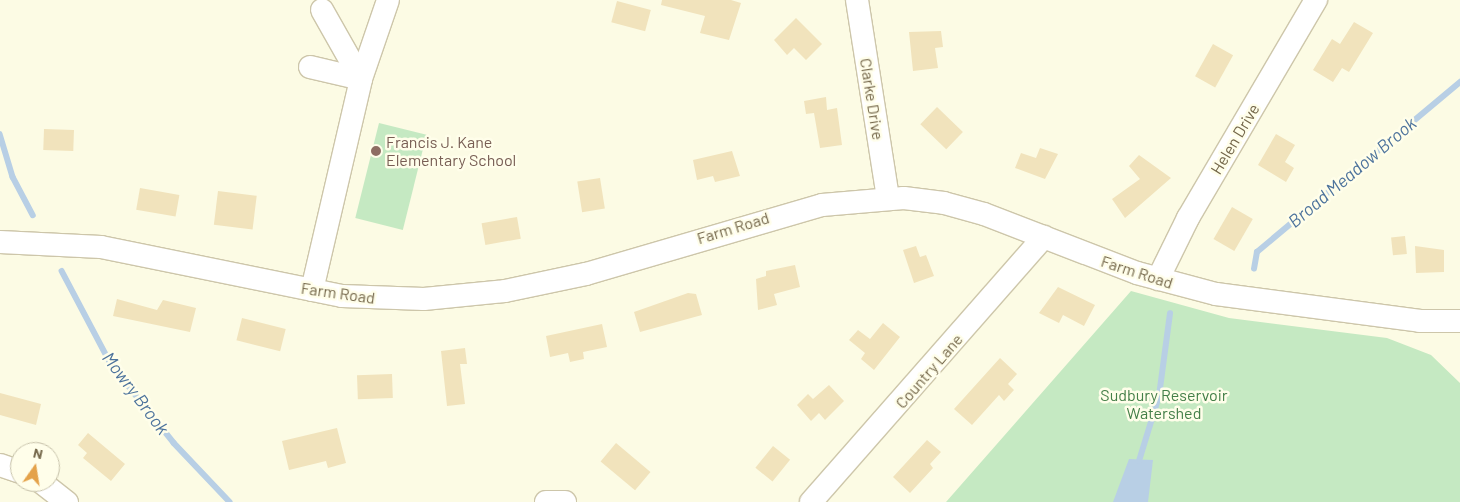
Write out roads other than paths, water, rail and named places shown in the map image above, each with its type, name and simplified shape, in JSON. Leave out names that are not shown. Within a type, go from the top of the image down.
[{"type":"street","points":[[312,290],[361,79],[388,0]]},
{"type":"street","name":"Helen Drive","points":[[1158,279],[1188,218],[1316,0]]},
{"type":"street","name":"Clarke Drive","points":[[854,1],[888,199]]},
{"type":"street","points":[[322,10],[361,79]]},
{"type":"street","points":[[310,68],[361,79]]},
{"type":"street","name":"Farm Road","points":[[0,242],[100,247],[312,290],[382,300],[505,291],[586,274],[782,214],[888,199],[944,203],[1158,279],[1257,301],[1420,321],[1460,321]]},
{"type":"street","name":"Country Lane","points":[[811,502],[1044,237]]},
{"type":"street","points":[[54,492],[67,502]]},
{"type":"street","points":[[546,502],[565,502]]},
{"type":"water","points":[[1129,459],[1153,460],[1148,502],[1113,502]]},
{"type":"waterway","name":"Broad Meadow Brook","points":[[1254,269],[1257,252],[1460,82]]},
{"type":"waterway","name":"Mowry Brook","points":[[0,134],[13,177],[33,215]]},
{"type":"waterway","name":"Mowry Brook","points":[[62,271],[111,364],[174,443],[230,502]]},
{"type":"waterway","name":"Broad Meadow Brook","points":[[1139,461],[1159,396],[1170,314]]},
{"type":"place","name":"Francis J. Kane Elementary School","points":[[376,151]]},
{"type":"park label","name":"Sudbury Reservoir Watershed","points":[[1164,404]]}]
